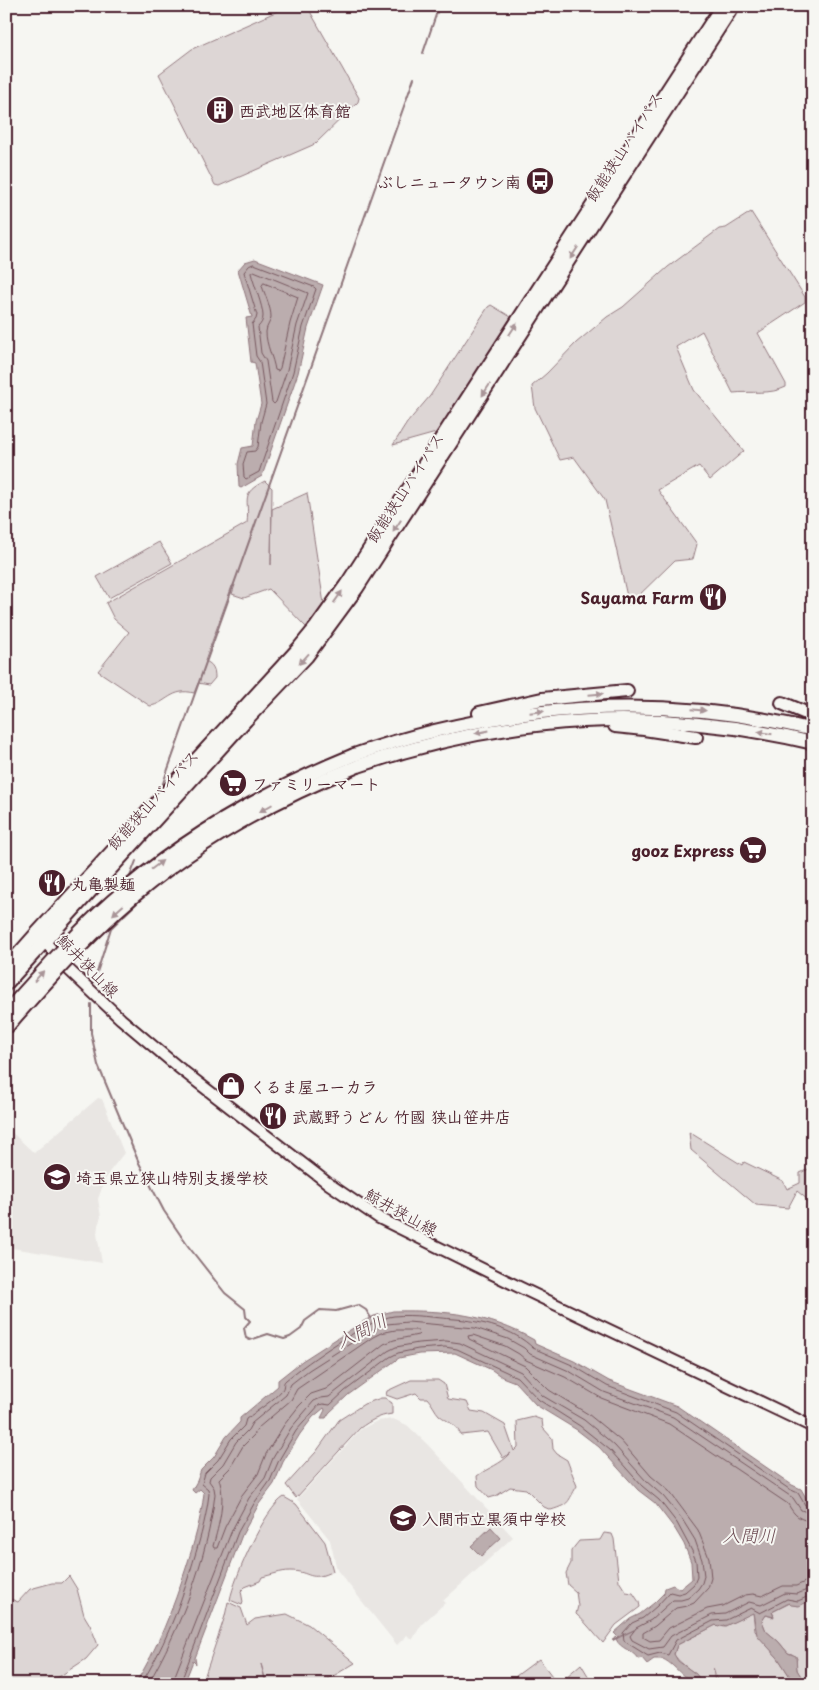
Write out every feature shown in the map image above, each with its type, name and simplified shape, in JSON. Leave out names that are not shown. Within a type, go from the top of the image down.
[{"type":"highway","name":"飯能狭山バイパス","points":[[41,937],[316,627],[356,570],[722,6]]},
{"type":"highway","name":"飯能狭山バイパス","points":[[41,937],[306,656],[333,622],[363,580],[733,6]]},
{"type":"highway","points":[[6,1028],[119,909],[175,864],[201,846],[379,746],[439,724],[490,710],[542,699],[628,691]]},
{"type":"highway","points":[[782,703],[813,716]]},
{"type":"highway","points":[[379,746],[416,735],[516,714],[602,707],[636,706],[702,710],[813,730]]},
{"type":"highway","points":[[6,1012],[70,942],[111,902],[169,855],[203,831],[232,814],[299,779],[356,760],[512,727],[558,722],[636,719],[733,728],[813,743]]},
{"type":"highway","points":[[512,727],[608,726],[696,737]]},
{"type":"highway","points":[[6,968],[41,937]]},
{"type":"highway","points":[[6,984],[41,937]]},
{"type":"main road","name":"鯨井狭山線","points":[[41,937],[75,976],[178,1067],[329,1184],[379,1218],[813,1427]]},
{"type":"shaded area","points":[[289,6],[307,6],[359,98],[358,102],[315,144],[219,186],[215,185],[159,74],[192,49]]},
{"type":"shaded area","points":[[751,212],[805,297],[805,302],[758,333],[786,387],[767,392],[733,393],[702,331],[676,347],[694,390],[744,451],[710,480],[699,466],[658,490],[697,544],[693,559],[674,561],[629,605],[605,500],[574,457],[560,460],[535,408],[532,386],[576,343],[607,317],[623,307],[668,267],[719,229],[726,228]]},
{"type":"shaded area","points":[[491,305],[511,317],[439,430],[436,433],[393,445],[407,423],[430,396]]},
{"type":"shaded area","points":[[265,481],[272,488],[271,565],[272,509],[307,493],[324,604],[306,627],[269,589],[244,598],[232,594],[235,585],[232,586],[205,661],[212,665],[215,672],[215,678],[209,685],[198,683],[194,693],[180,692],[156,705],[150,706],[98,671],[129,632],[114,619],[106,603],[247,523],[247,498],[252,490]]},
{"type":"shaded area","points":[[159,542],[172,563],[109,598],[97,577]]},
{"type":"shaded area","name":"埼玉県立狭山特別支援学校","points":[[98,1098],[102,1099],[124,1153],[110,1171],[98,1199],[101,1217],[97,1234],[102,1263],[6,1247],[6,1127],[34,1153]]},
{"type":"shaded area","points":[[689,1132],[742,1165],[744,1162],[783,1181],[787,1189],[800,1183],[800,1173],[813,1167],[813,1204],[797,1191],[788,1208],[756,1205],[691,1150]]},
{"type":"shaded area","points":[[411,1380],[438,1380],[444,1384],[448,1399],[467,1402],[471,1411],[484,1413],[505,1425],[514,1451],[518,1447],[517,1421],[534,1417],[542,1420],[543,1428],[552,1438],[553,1449],[567,1460],[577,1486],[568,1502],[551,1510],[544,1507],[526,1489],[510,1487],[489,1498],[478,1486],[477,1476],[511,1453],[503,1458],[488,1432],[461,1435],[454,1426],[439,1415],[427,1398],[421,1398],[416,1393],[397,1399],[386,1395],[387,1391]]},
{"type":"shaded area","points":[[385,1398],[392,1403],[392,1414],[374,1419],[360,1428],[296,1498],[286,1485],[316,1452],[339,1420],[364,1404]]},
{"type":"shaded area","name":"入間市立黒須中学校","points":[[393,1419],[407,1425],[428,1445],[513,1537],[443,1601],[445,1603],[422,1624],[412,1640],[407,1635],[397,1645],[337,1570],[330,1540],[297,1499],[361,1429],[377,1421]]},
{"type":"shaded area","points":[[284,1497],[296,1504],[325,1542],[333,1571],[319,1576],[290,1571],[262,1577],[260,1581],[245,1587],[241,1591],[242,1605],[230,1600],[237,1576],[251,1544],[268,1515]]},
{"type":"shaded area","points":[[604,1533],[612,1534],[614,1539],[619,1581],[626,1592],[633,1593],[640,1607],[616,1625],[603,1643],[576,1614],[578,1606],[576,1592],[568,1585],[566,1573],[571,1563],[571,1551],[579,1541],[600,1540]]},
{"type":"shaded area","points":[[69,1576],[77,1589],[84,1615],[98,1645],[86,1659],[48,1684],[6,1684],[6,1597],[18,1602],[30,1589],[52,1583],[62,1583]]},
{"type":"shaded area","points":[[812,1600],[813,1684],[806,1684],[797,1669],[797,1658],[788,1653],[766,1631],[762,1621],[766,1615],[772,1617],[774,1615],[772,1612],[790,1603]]},
{"type":"shaded area","points":[[228,1602],[241,1608],[247,1625],[255,1619],[287,1614],[309,1625],[355,1663],[320,1684],[267,1684],[261,1664],[266,1684],[202,1684]]},
{"type":"shaded area","points":[[753,1612],[755,1631],[778,1658],[789,1675],[792,1684],[718,1684],[713,1668],[715,1684],[704,1684],[674,1655],[677,1645],[716,1625],[725,1626]]},
{"type":"shaded area","points":[[539,1659],[558,1684],[521,1684],[516,1676]]},
{"type":"shaded area","points":[[581,1664],[593,1684],[558,1684]]},
{"type":"water","points":[[255,259],[323,285],[308,328],[298,373],[262,476],[241,488],[239,487],[238,464],[242,448],[253,446],[256,421],[261,404],[255,363],[251,362],[246,318],[252,317],[238,270],[245,262]]},
{"type":"water","name":"入間川","points":[[393,1311],[431,1311],[466,1315],[500,1324],[517,1331],[534,1340],[535,1344],[574,1361],[609,1381],[677,1406],[792,1485],[801,1489],[808,1501],[813,1503],[813,1603],[811,1600],[799,1606],[789,1603],[772,1612],[774,1617],[766,1615],[762,1621],[766,1631],[788,1653],[796,1656],[797,1670],[806,1684],[792,1684],[789,1675],[778,1658],[757,1635],[753,1613],[725,1626],[718,1627],[716,1625],[677,1645],[674,1654],[678,1661],[696,1674],[704,1684],[686,1678],[663,1659],[654,1659],[647,1664],[642,1658],[638,1659],[633,1653],[620,1645],[616,1639],[634,1630],[618,1637],[614,1633],[630,1619],[654,1603],[664,1593],[665,1588],[673,1585],[680,1589],[692,1579],[691,1562],[684,1544],[655,1503],[638,1490],[599,1447],[577,1430],[536,1405],[515,1382],[455,1353],[419,1354],[399,1358],[348,1395],[326,1418],[321,1418],[325,1410],[324,1408],[313,1417],[283,1462],[274,1484],[259,1504],[242,1535],[195,1658],[196,1664],[193,1661],[184,1684],[135,1684],[164,1628],[189,1559],[199,1522],[204,1493],[200,1489],[195,1493],[192,1490],[201,1470],[214,1457],[226,1437],[240,1422],[240,1418],[278,1386],[278,1380],[302,1361],[364,1321]]},
{"type":"water","points":[[491,1527],[501,1538],[481,1556],[471,1546]]},
{"type":"waterway","points":[[423,53],[439,6]]},
{"type":"waterway","points":[[153,795],[162,786],[414,78]]},
{"type":"waterway","points":[[122,832],[145,804]]},
{"type":"waterway","points":[[129,879],[136,861]]},
{"type":"waterway","points":[[94,982],[111,928],[143,897]]},
{"type":"waterway","points":[[91,1004],[91,1033],[98,1065],[139,1163],[164,1211],[188,1246],[225,1293],[245,1309],[246,1317],[250,1321],[244,1328],[246,1338],[250,1340],[268,1334],[284,1339],[290,1337],[301,1329],[305,1321],[320,1310],[336,1311],[358,1305],[366,1310],[371,1318]]},
{"type":"waterway","points":[[613,1640],[618,1637]]},
{"type":"place","name":"西武地区体育館","points":[[220,110]]},
{"type":"place","name":"ぶしニュータウン南","points":[[540,181]]},
{"type":"place","name":"Sayama Farm","points":[[713,597]]},
{"type":"place","name":"ファミリーマート","points":[[233,783]]},
{"type":"place","name":"gooz Express","points":[[753,850]]},
{"type":"place","name":"丸亀製麺","points":[[52,883]]},
{"type":"place","name":"くるま屋ユーカラ","points":[[231,1086]]},
{"type":"place","name":"武蔵野うどん 竹國 狭山笹井店","points":[[273,1116]]},
{"type":"place","name":"埼玉県立狭山特別支援学校","points":[[57,1177]]},
{"type":"place","name":"入間市立黒須中学校","points":[[403,1518]]}]
